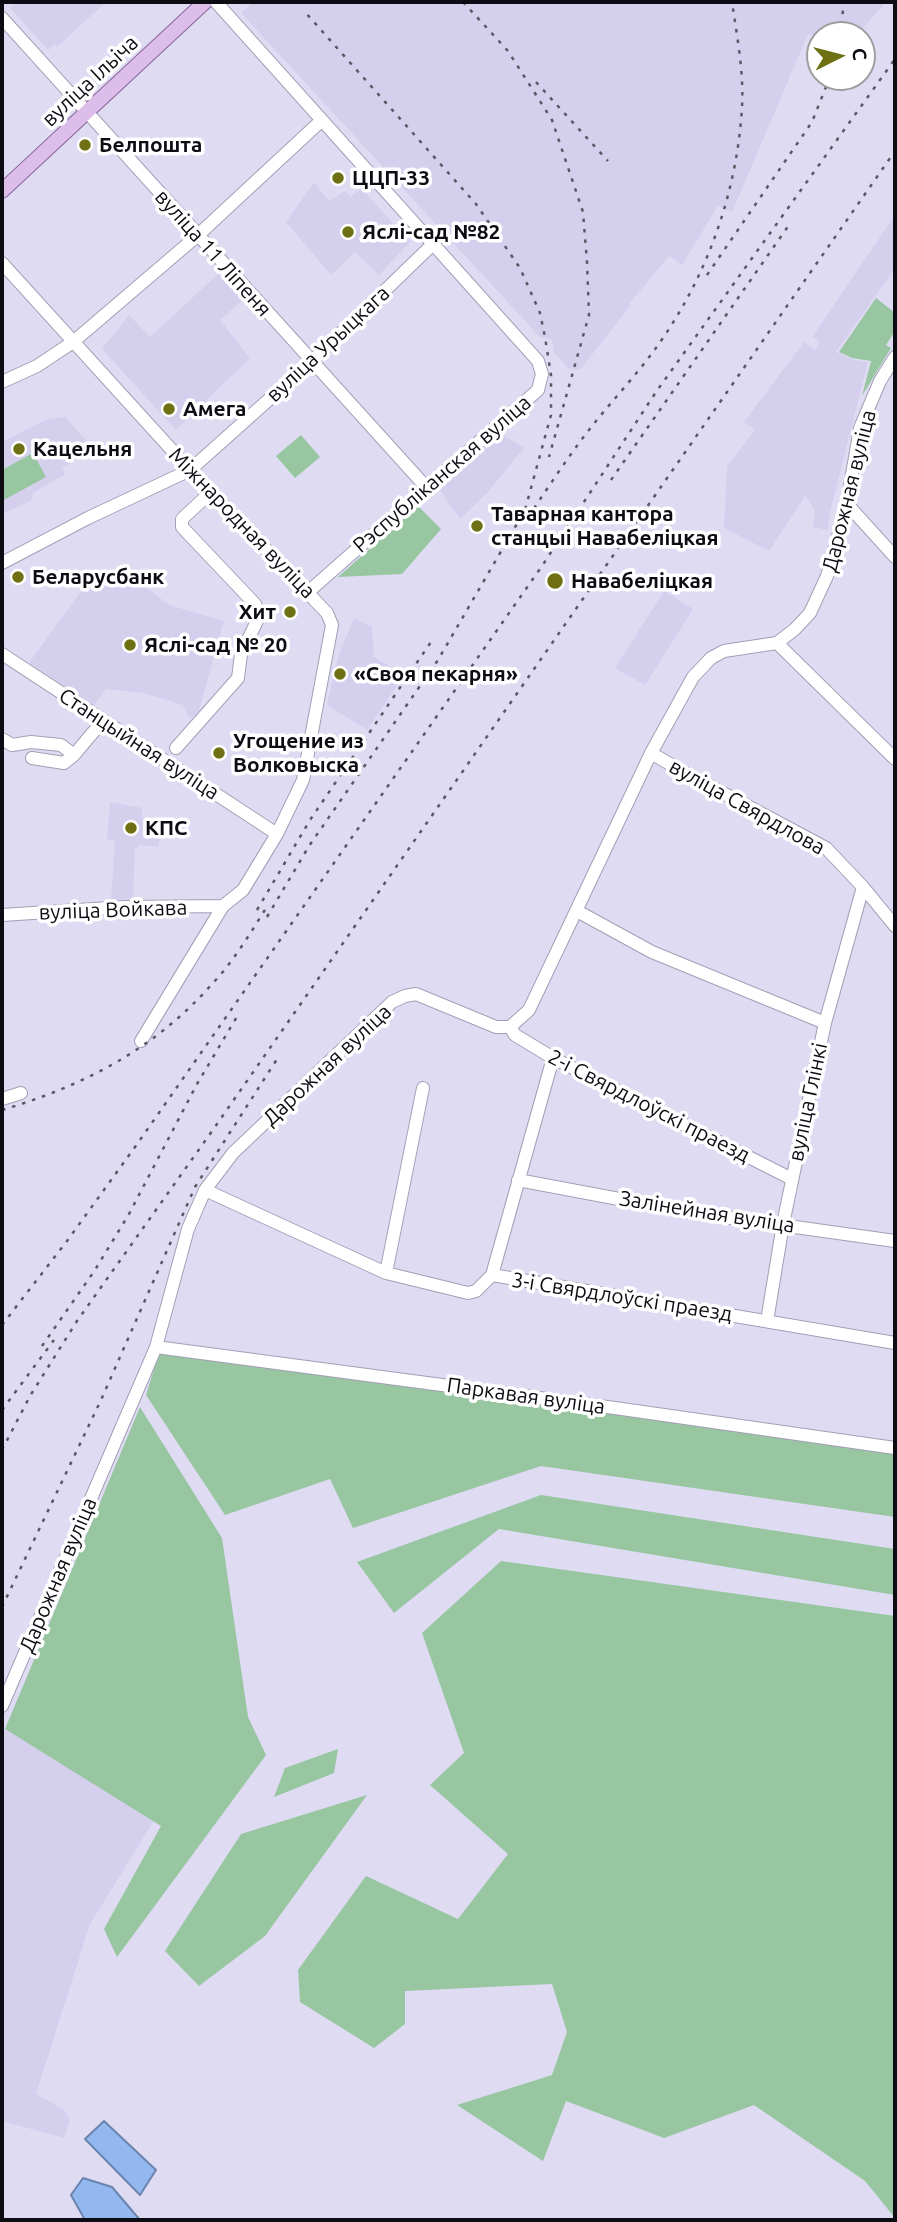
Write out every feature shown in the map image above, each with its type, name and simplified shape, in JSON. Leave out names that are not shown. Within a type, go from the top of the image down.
[{"type":"main road","name":"вуліца Ільіча","points":[[2,191],[205,2]]},
{"type":"street","name":"Рэспубліканская вуліца","points":[[216,2],[538,361],[542,374],[538,390],[308,593]]},
{"type":"street","name":"вуліца 11 Ліпеня","points":[[2,18],[426,487]]},
{"type":"street","points":[[2,382],[37,366],[74,342],[197,236],[322,120]]},
{"type":"street","name":"вуліца Урыцкага","points":[[2,563],[88,518],[190,470],[312,361],[433,244]]},
{"type":"street","name":"Міжнародная вуліца","points":[[2,263],[190,470],[327,613],[332,625],[303,780],[277,834],[243,890],[223,906],[141,1041]]},
{"type":"street","name":"Дарожная вуліца","points":[[777,643],[810,613],[822,590],[847,504],[860,428],[880,381],[895,357]]},
{"type":"street","points":[[176,748],[238,678],[241,654],[257,621],[258,612],[254,604],[182,527],[181,519],[211,492]]},
{"type":"street","points":[[847,504],[895,557]]},
{"type":"street","points":[[510,1027],[529,1010],[651,753],[693,677],[711,658],[724,652],[777,643],[895,759]]},
{"type":"street","name":"Станцыйная вуліца","points":[[2,654],[277,834]]},
{"type":"street","points":[[32,758],[64,763],[95,730],[107,723]]},
{"type":"street","points":[[2,739],[12,745],[31,742],[61,745],[74,755]]},
{"type":"street","name":"вуліца Свярдлова","points":[[651,753],[826,848],[895,926]]},
{"type":"street","name":"вуліца Глінкі","points":[[767,1321],[783,1224],[825,1023],[863,887]]},
{"type":"street","name":"вуліца Войкава","points":[[2,915],[125,907],[223,906]]},
{"type":"street","points":[[577,911],[652,952],[825,1023]]},
{"type":"street","name":"Дарожная вуліца","points":[[2,1706],[156,1347],[188,1229],[205,1190],[233,1153],[392,1002],[405,996],[416,995],[496,1027],[510,1027]]},
{"type":"street","name":"2-і Свярдлоўскі праезд","points":[[510,1027],[514,1035],[553,1058],[792,1180]]},
{"type":"street","points":[[492,1275],[553,1058]]},
{"type":"street","points":[[386,1273],[423,1088]]},
{"type":"street","points":[[2,1099],[21,1093]]},
{"type":"street","name":"Залінейная вуліца","points":[[518,1180],[688,1212],[895,1241]]},
{"type":"street","name":"3-і Свярдлоўскі праезд","points":[[205,1190],[386,1273],[468,1293],[476,1291],[492,1275],[895,1343]]},
{"type":"street","name":"Паркавая вуліца","points":[[156,1347],[895,1448]]},
{"type":"shaded area","points":[[17,2],[106,2],[57,47],[55,44],[48,50],[10,8]]},
{"type":"shaded area","points":[[253,2],[886,2],[869,21],[806,21],[806,39],[732,212],[718,206],[682,265],[669,256],[580,370],[568,368],[554,352],[552,339],[540,337],[241,13]]},
{"type":"shaded area","name":"Яслі-сад №82","points":[[314,182],[329,201],[345,191],[351,197],[361,188],[410,242],[379,275],[355,252],[331,275],[286,222]]},
{"type":"shaded area","points":[[895,215],[895,268],[836,352],[851,359],[868,362],[830,512],[828,530],[813,527],[815,510],[805,496],[769,551],[724,528],[727,466],[755,430],[744,422],[804,342],[815,350],[820,342],[812,337]]},
{"type":"shaded area","points":[[218,274],[242,301],[220,320],[250,358],[176,430],[102,349],[129,315],[150,337]]},
{"type":"shaded area","points":[[65,417],[95,450],[62,468],[65,474],[33,493],[31,501],[2,514],[2,442],[45,420]]},
{"type":"shaded area","points":[[500,433],[524,448],[488,492],[460,519],[437,486]]},
{"type":"shaded area","points":[[130,575],[169,605],[224,621],[198,714],[189,718],[183,705],[143,693],[106,689],[93,707],[29,663],[84,587],[104,576]]},
{"type":"shaded area","points":[[664,591],[693,609],[645,685],[615,668]]},
{"type":"shaded area","points":[[354,618],[372,627],[374,657],[404,675],[367,730],[327,705],[338,656]]},
{"type":"shaded area","points":[[110,802],[142,808],[142,818],[163,827],[158,847],[140,845],[135,849],[133,899],[111,900],[115,841],[107,839]]},
{"type":"shaded area","points":[[5,1729],[155,1819],[90,1924],[36,2094],[63,2109],[70,2120],[64,2138],[2,2121],[2,1734]]},
{"type":"green space","points":[[876,298],[895,313],[895,331],[886,345],[891,348],[862,396],[871,361],[852,358],[839,352]]},
{"type":"green space","points":[[301,435],[320,457],[295,478],[276,456]]},
{"type":"green space","points":[[33,453],[46,477],[2,501],[2,470]]},
{"type":"green space","points":[[418,506],[441,529],[402,574],[338,577]]},
{"type":"green space","points":[[159,1353],[683,1422],[895,1453],[895,1517],[541,1466],[353,1528],[330,1479],[225,1515],[146,1395]]},
{"type":"green space","points":[[140,1407],[222,1538],[248,1717],[266,1755],[117,1957],[104,1929],[161,1826],[5,1729]]},
{"type":"green space","points":[[541,1495],[895,1549],[895,1595],[499,1529],[394,1613],[357,1562]]},
{"type":"green space","points":[[501,1561],[895,1616],[895,2218],[865,2181],[754,2105],[664,2138],[566,2101],[543,2161],[457,2105],[552,2075],[567,2032],[552,1984],[405,1991],[405,2024],[374,2048],[300,2002],[298,1970],[366,1876],[458,1919],[508,1854],[430,1785],[464,1753],[422,1633]]},
{"type":"green space","points":[[338,1749],[334,1773],[274,1797],[285,1768]]},
{"type":"green space","points":[[367,1795],[265,1936],[199,1986],[165,1951],[241,1834]]},
{"type":"water","points":[[104,2121],[156,2170],[140,2195],[85,2139]]},
{"type":"water","points":[[83,2178],[112,2187],[140,2220],[85,2220],[71,2195]]},
{"type":"railway","points":[[463,2],[508,51],[552,120],[583,212],[589,315],[549,457]]},
{"type":"railway","points":[[528,517],[581,441],[672,325],[703,267],[725,205],[739,140],[741,68],[732,2]]},
{"type":"railway","points":[[842,21],[844,2]]},
{"type":"railway","points":[[267,917],[309,846],[438,660],[525,510],[551,415],[551,375],[540,313],[520,268],[476,204],[305,12]]},
{"type":"railway","points":[[2,1325],[135,1147],[542,566],[656,392],[895,59]]},
{"type":"railway","points":[[536,82],[608,161]]},
{"type":"railway","points":[[707,275],[812,122],[824,91]]},
{"type":"railway","points":[[2,1450],[30,1396],[77,1321],[895,151]]},
{"type":"railway","points":[[611,480],[789,225]]},
{"type":"railway","points":[[257,910],[310,820],[433,639]]},
{"type":"railway","points":[[2,1110],[89,1077],[167,1028],[220,975],[268,905]]},
{"type":"railway","points":[[42,1346],[95,1270],[129,1214],[197,1084],[238,1015]]},
{"type":"railway","points":[[2,1607],[101,1400],[195,1187],[279,1056]]},
{"type":"railway","points":[[2,1410],[54,1340]]},
{"type":"place","name":"Белпошта","points":[[85,145]]},
{"type":"place","name":"ЦЦП-33","points":[[338,178]]},
{"type":"place","name":"Яслі-сад №82","points":[[348,232]]},
{"type":"place","name":"Амега","points":[[169,409]]},
{"type":"place","name":"Кацельня","points":[[19,449]]},
{"type":"place","name":"Таварная кантора станцыі Навабеліцкая","points":[[477,526]]},
{"type":"place","name":"Беларусбанк","points":[[18,577]]},
{"type":"place","name":"Навабеліцкая","points":[[555,581]]},
{"type":"place","name":"Хит","points":[[290,612]]},
{"type":"place","name":"Яслі-сад № 20","points":[[130,645]]},
{"type":"place","name":"«Своя пекарня»","points":[[340,674]]},
{"type":"place","name":"Угощение из Волковыска","points":[[219,753]]},
{"type":"place","name":"КПС","points":[[131,828]]}]
